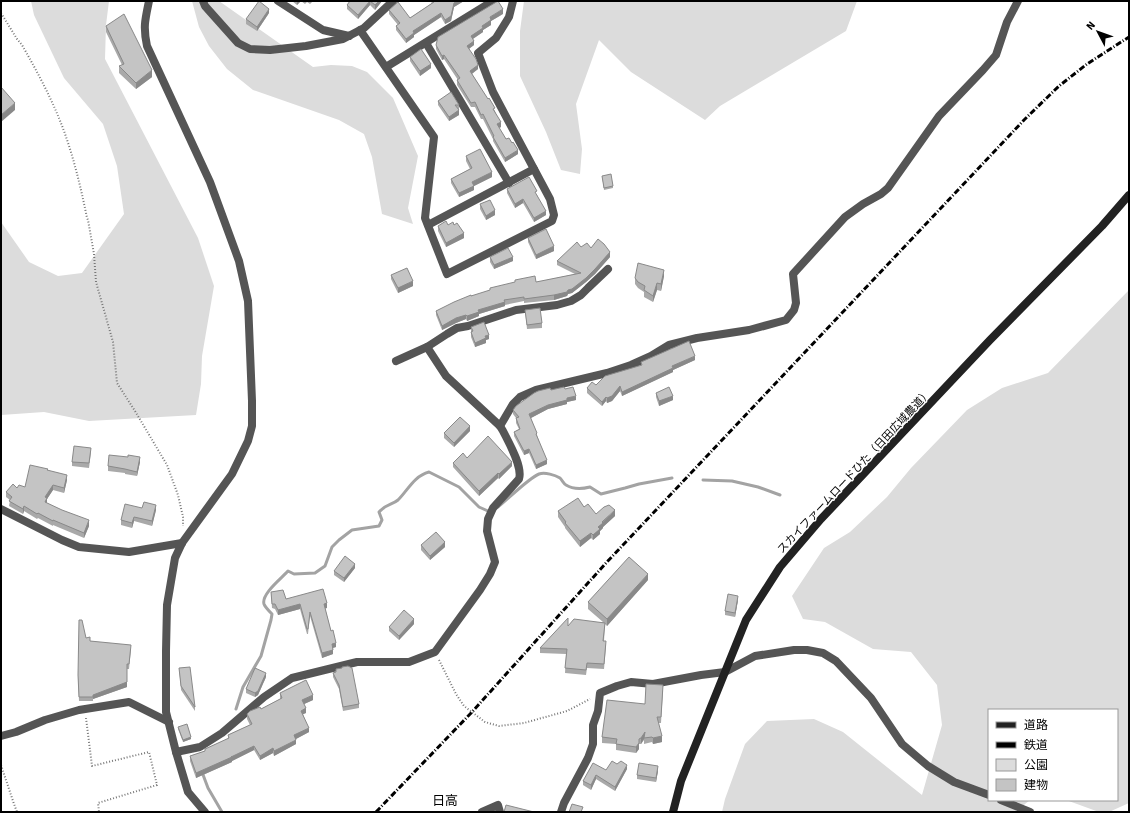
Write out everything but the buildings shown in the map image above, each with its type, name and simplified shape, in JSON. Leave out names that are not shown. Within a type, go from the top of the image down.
[{"type":"street","points":[[149,1],[144,24],[144,32],[148,46],[210,182],[239,261],[248,301],[252,426],[248,441],[232,474],[182,543],[175,558],[167,605],[166,712],[188,792],[205,812]]},
{"type":"street","points":[[202,1],[238,43],[250,49],[270,50],[306,46],[343,39],[364,28],[393,1]]},
{"type":"street","points":[[278,1],[323,30],[349,36]]},
{"type":"street","points":[[386,67],[493,1]]},
{"type":"street","points":[[360,30],[434,137],[425,218],[447,274],[552,221],[554,215],[550,199],[493,92],[478,53],[496,38],[509,17],[513,1]]},
{"type":"street","points":[[500,426],[512,404],[520,397],[536,390],[607,373],[631,365],[651,356],[669,345],[697,338],[749,330],[786,320],[794,310],[796,303],[793,274],[844,217],[888,188],[939,116],[996,55],[1007,22],[1018,1]]},
{"type":"street","points":[[426,43],[509,183]]},
{"type":"street","points":[[428,225],[534,169]]},
{"type":"street","name":"スカイファームロードひた（日田広域農道）","points":[[673,812],[681,781],[746,620],[780,567],[821,519],[990,340],[1102,226],[1129,195]]},
{"type":"street","points":[[396,361],[427,347],[457,328],[468,326],[516,310],[557,305],[571,301],[588,288],[608,269]]},
{"type":"street","points":[[176,752],[200,747],[222,734],[264,697],[292,678],[357,662],[409,662],[436,652],[490,574],[495,562],[487,531],[488,519],[493,508],[516,483],[520,475],[517,460],[500,426],[446,376],[427,347]]},
{"type":"street","points":[[1,509],[79,547],[129,552],[182,543]]},
{"type":"street","points":[[561,812],[564,803],[588,758],[593,744],[593,725],[598,712],[600,693],[631,682],[653,684],[726,672],[755,656],[794,650],[807,650],[823,653],[836,661],[871,698],[902,744],[928,766],[954,782],[988,795]]},
{"type":"street","points":[[1,736],[16,732],[45,720],[85,709],[129,702],[169,722]]},
{"type":"street","points":[[1003,801],[1030,812]]},
{"type":"street","points":[[482,812],[498,805],[500,812]]},
{"type":"path","points":[[1,13],[22,45],[47,90],[64,131],[80,183],[88,220],[94,254],[96,282],[113,342],[117,383],[167,465],[178,495],[183,517],[182,543]]},
{"type":"path","points":[[436,652],[456,694],[464,706],[485,722],[499,726],[524,723],[567,711],[600,693]]},
{"type":"path","points":[[85,709],[92,766],[149,752],[157,785],[98,803],[99,812]]},
{"type":"path","points":[[1,765],[17,812]]},
{"type":"green space","points":[[31,1],[109,1],[106,25],[105,59],[198,238],[214,286],[202,356],[201,384],[196,415],[89,421],[44,412],[1,415],[1,222],[29,262],[58,276],[82,273],[124,214],[117,166],[103,124],[64,78],[34,15]]},
{"type":"green space","points":[[192,1],[219,1],[313,67],[331,65],[352,66],[367,72],[393,98],[418,156],[408,208],[413,224],[382,214],[372,157],[364,134],[339,120],[253,90],[227,69],[209,46],[199,27]]},
{"type":"green space","points":[[524,1],[857,1],[846,31],[720,106],[705,120],[631,72],[599,40],[576,104],[582,149],[580,174],[561,170],[546,132],[520,76],[520,31]]},
{"type":"green space","points":[[1129,290],[1129,803],[1109,812],[1099,812],[1069,801],[1118,801],[1118,709],[988,709],[988,801],[1029,801],[1015,812],[722,812],[725,799],[745,744],[767,721],[814,719],[843,732],[922,795],[942,725],[937,685],[911,652],[873,649],[825,622],[803,619],[792,596],[824,548],[850,532],[887,497],[911,468],[967,410],[1002,388],[1048,373]]},
{"type":"waterway","points":[[236,709],[243,687],[261,656],[271,620],[272,614],[264,604],[264,600],[273,586],[288,571],[294,574],[315,573],[325,566],[332,547],[339,540],[352,530],[379,526],[382,520],[379,512],[384,507],[398,500],[415,480],[429,472],[459,487],[479,507],[490,512]]},
{"type":"waterway","points":[[498,507],[518,489],[541,473],[558,477],[572,488],[581,489],[590,487],[601,494],[639,484],[672,478]]},
{"type":"waterway","points":[[703,480],[732,481],[758,487],[780,495]]},
{"type":"waterway","points":[[202,772],[208,788],[222,812]]},
{"type":"railway","points":[[376,812],[472,712],[606,563],[1024,120],[1059,86],[1087,64],[1129,37]]},
{"type":"district","name":"日高","points":[[445,800]]}]
